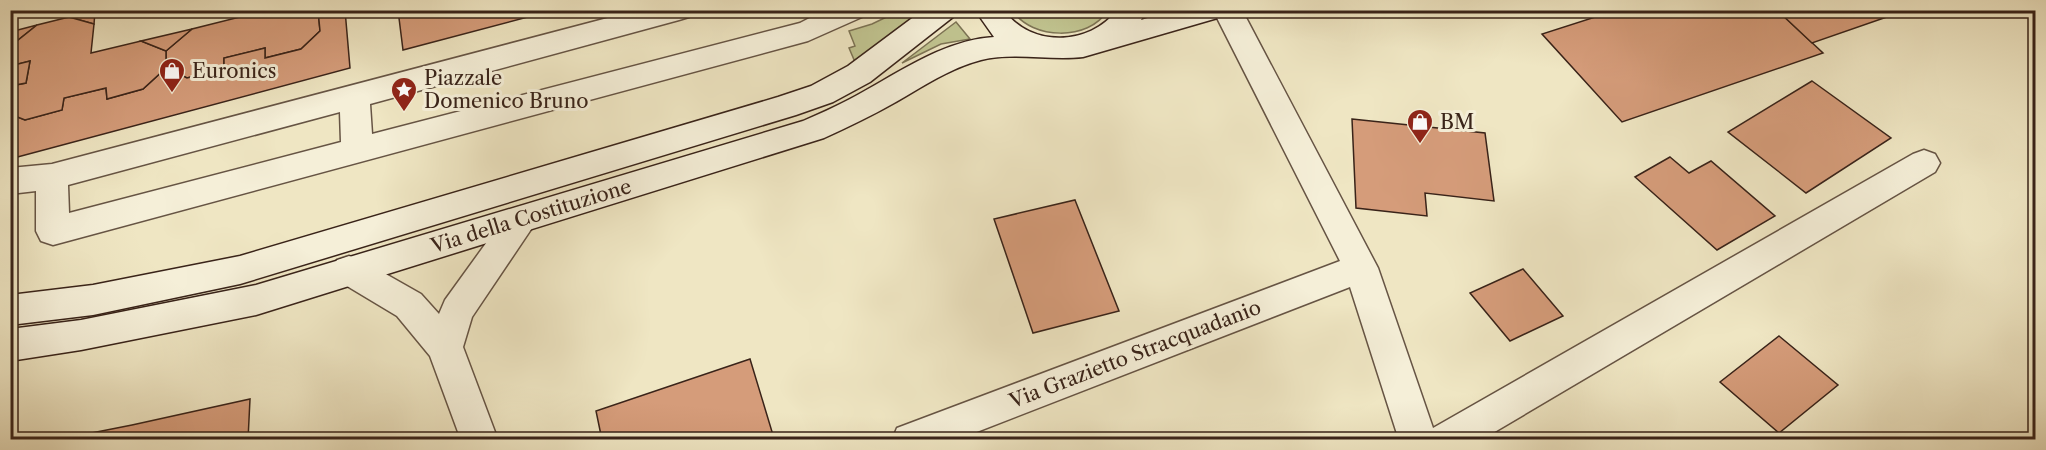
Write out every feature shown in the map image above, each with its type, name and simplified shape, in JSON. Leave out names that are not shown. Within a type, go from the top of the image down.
[{"type":"street","points":[[10,181],[52,177],[679,10]]},
{"type":"street","points":[[52,177],[52,231],[808,31],[852,10]]},
{"type":"street","name":"Via della Costituzione","points":[[10,310],[93,300],[240,270],[785,107],[822,94],[859,74],[943,10]]},
{"type":"street","points":[[989,10],[1002,29],[1018,39],[1036,46],[1067,49],[1097,43],[1211,10]]},
{"type":"street","points":[[1097,43],[1114,34],[1127,22],[1133,10]]},
{"type":"street","points":[[1227,10],[1361,268],[1418,440]]},
{"type":"street","name":"Via della Costituzione","points":[[10,345],[81,335],[256,300],[813,130],[858,109],[935,66],[980,49],[1036,46]]},
{"type":"street","points":[[354,95],[357,151]]},
{"type":"street","points":[[1446,440],[1924,164]]},
{"type":"street","points":[[445,347],[457,311],[522,219]]},
{"type":"street","name":"Via Grazietto Stracquadanio","points":[[910,440],[1361,268]]},
{"type":"street","points":[[349,270],[409,305],[445,347],[480,440]]},
{"type":"green space","points":[[899,11],[924,11],[855,62],[849,48],[855,46],[849,31],[872,24]]},
{"type":"green space","points":[[1013,11],[1107,11],[1099,21],[1087,28],[1060,33],[1046,32],[1033,27],[1022,21]]},
{"type":"green space","points":[[956,22],[970,39],[941,44],[902,63]]},
{"type":"building","points":[[10,10],[16,10],[14,31],[37,25],[12,45],[10,56]]},
{"type":"building","points":[[239,10],[305,10],[305,13],[318,10],[320,31],[301,49],[265,58],[265,48],[224,58],[224,69],[187,78],[166,68],[166,51],[192,29],[240,17]]},
{"type":"building","points":[[318,10],[345,10],[350,68],[10,159],[10,114],[25,120],[62,110],[64,98],[106,88],[107,99],[143,89],[166,68],[187,78],[224,69],[224,58],[265,48],[265,58],[301,49],[320,31]]},
{"type":"building","points":[[398,10],[554,10],[403,50]]},
{"type":"building","points":[[1617,10],[1777,10],[1823,53],[1622,122],[1542,34]]},
{"type":"building","points":[[1777,10],[1907,10],[1812,43]]},
{"type":"building","points":[[95,12],[94,24],[69,17]]},
{"type":"building","points":[[69,17],[94,24],[91,53],[141,41],[166,51],[166,68],[143,89],[107,99],[106,88],[64,98],[62,110],[25,120],[10,114],[10,86],[26,83],[30,61],[10,66],[12,45],[37,25]]},
{"type":"building","points":[[192,29],[166,51],[141,41]]},
{"type":"building","points":[[30,61],[26,83],[10,86],[10,66]]},
{"type":"building","points":[[1812,81],[1891,138],[1806,193],[1728,132]]},
{"type":"building","points":[[1352,119],[1485,133],[1494,201],[1425,193],[1427,216],[1356,208]]},
{"type":"building","points":[[1670,157],[1689,173],[1711,161],[1775,216],[1717,250],[1635,177]]},
{"type":"building","points":[[1075,200],[1119,311],[1033,333],[994,219]]},
{"type":"building","points":[[1523,269],[1563,316],[1510,341],[1470,293]]},
{"type":"building","points":[[1779,336],[1838,385],[1779,433],[1720,382]]},
{"type":"building","points":[[750,359],[773,435],[760,440],[602,440],[596,411]]},
{"type":"building","points":[[250,399],[248,440],[56,440],[132,425]]},
{"type":"place","name":"Euronics","points":[[172,94]]},
{"type":"place","name":"Piazzale Domenico Bruno","points":[[404,113]]},
{"type":"place","name":"BM","points":[[1420,145]]}]
